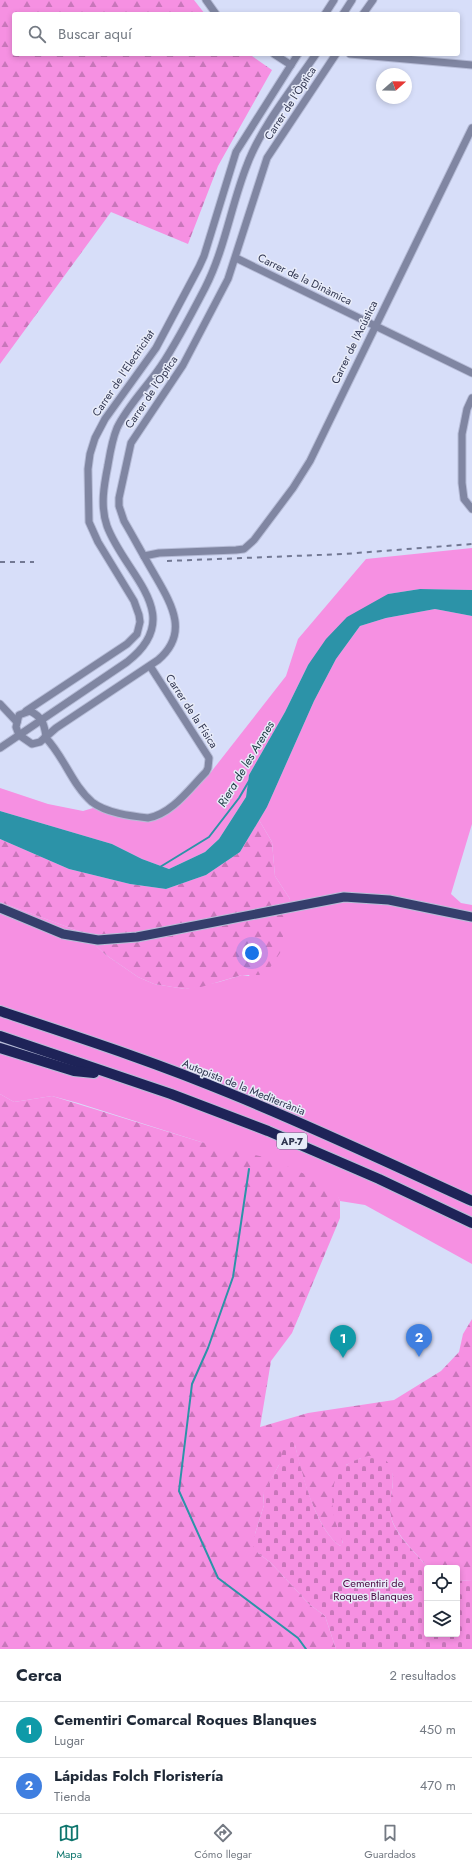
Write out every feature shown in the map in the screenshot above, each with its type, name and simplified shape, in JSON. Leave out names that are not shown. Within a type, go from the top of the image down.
[{"type":"highway","name":"Autopista de la Mediterrània","points":[[0,1011],[163,1067],[233,1094],[381,1158],[472,1201]]},
{"type":"highway","name":"AP-7","points":[[0,1036],[106,1074],[171,1094],[268,1131],[386,1182],[472,1223]]},
{"type":"highway","points":[[0,1048],[74,1071],[106,1074]]},
{"type":"main road","points":[[0,908],[63,934],[98,940],[137,937],[344,897],[389,900],[472,917]]},
{"type":"street","points":[[206,0],[215,12]]},
{"type":"street","points":[[326,12],[334,0]]},
{"type":"street","points":[[344,12],[352,0]]},
{"type":"street","points":[[364,12],[373,0]]},
{"type":"street","points":[[277,56],[290,65]]},
{"type":"street","name":"Carrer de l'Electricitat","points":[[21,716],[127,644],[137,634],[140,622],[137,608],[98,542],[89,522],[88,470],[92,446],[110,410],[156,348],[199,268],[236,152],[297,56]]},
{"type":"street","points":[[0,748],[134,656],[148,642],[152,632],[154,619],[152,608],[111,536],[104,515],[103,494],[114,439],[128,410],[165,360],[206,286],[218,260],[246,166],[258,140],[315,56]]},
{"type":"street","name":"Carrer de l'Òptica","points":[[46,737],[56,728],[165,655],[175,635],[176,620],[170,602],[124,521],[119,506],[120,490],[128,452],[135,434],[183,365],[228,279],[268,158],[335,56]]},
{"type":"street","points":[[372,56],[472,65]]},
{"type":"street","name":"Carrer de l'Acústica","points":[[144,556],[159,553],[236,550],[250,545],[302,474],[472,128]]},
{"type":"street","name":"Carrer de la Dinàmica","points":[[236,258],[472,373]]},
{"type":"street","points":[[470,508],[463,494],[462,434],[464,420],[472,398]]},
{"type":"street","name":"Carrer de la Física","points":[[46,737],[87,796],[96,804],[108,810],[148,818],[158,814],[174,804],[206,772],[209,758],[150,666]]},
{"type":"street","name":"Carrer de l'Electricitat","points":[[36,714],[40,705],[46,698]]},
{"type":"street","points":[[0,704],[7,711],[21,716],[36,714],[42,719],[46,737],[40,742],[32,744],[19,735],[17,731],[21,716]]},
{"type":"street","points":[[45,727],[56,728]]},
{"type":"green space","points":[[0,0],[194,0],[203,12],[12,12],[12,56],[252,56],[272,70],[218,166],[188,244],[111,212],[0,364]]},
{"type":"green space","points":[[472,548],[472,590],[420,589],[388,594],[308,665],[285,712],[249,775],[246,797],[219,839],[205,852],[169,869],[142,859],[112,844],[0,811],[0,788],[48,804],[83,811],[93,808],[150,822],[177,806],[211,772],[286,676],[298,639],[366,559]]},
{"type":"green space","points":[[435,609],[472,616],[472,824],[451,894],[461,903],[472,905],[472,1264],[365,1205],[340,1201],[336,1193],[201,1142],[52,1096],[14,1102],[0,1094],[0,902],[81,932],[106,955],[138,977],[154,984],[185,989],[219,982],[242,975],[249,976],[290,899],[275,876],[272,842],[259,820],[267,807],[314,701],[336,659],[360,626],[386,618]]},
{"type":"green space","points":[[259,820],[272,842],[275,876],[290,899],[280,953],[269,969],[259,975],[242,975],[201,987],[185,989],[154,984],[138,977],[106,955],[81,932],[0,902],[0,839],[69,869],[130,884],[166,889],[206,875],[240,852]]},
{"type":"green space","points":[[0,1094],[14,1102],[52,1096],[201,1142],[268,1158],[323,1182],[337,1193],[340,1201],[340,1218],[292,1333],[271,1361],[260,1427],[308,1413],[394,1400],[441,1371],[459,1352],[463,1334],[472,1319],[472,1580],[460,1581],[460,1565],[425,1565],[405,1542],[395,1528],[390,1512],[393,1476],[388,1464],[361,1458],[346,1465],[343,1544],[340,1546],[331,1538],[317,1514],[301,1470],[295,1445],[279,1465],[263,1494],[264,1505],[255,1534],[258,1553],[271,1563],[309,1604],[325,1616],[336,1649],[0,1649]]},
{"type":"green space","name":"Cementiri de Roques Blanques","points":[[285,1441],[292,1441],[295,1445],[301,1470],[317,1514],[323,1527],[331,1538],[340,1546],[343,1543],[335,1520],[332,1503],[332,1494],[337,1477],[341,1470],[348,1464],[362,1458],[377,1456],[387,1461],[393,1474],[390,1503],[391,1518],[404,1541],[425,1565],[424,1565],[424,1637],[460,1637],[460,1581],[472,1580],[472,1649],[336,1649],[325,1616],[309,1604],[271,1563],[258,1553],[253,1546],[264,1505],[263,1493],[279,1465]]},
{"type":"water","points":[[420,589],[472,590],[472,616],[435,609],[386,618],[360,626],[336,659],[314,701],[267,807],[240,852],[206,875],[166,889],[130,884],[69,869],[0,839],[0,811],[112,844],[142,859],[169,869],[205,852],[219,839],[246,797],[249,775],[285,712],[308,665],[326,639],[347,617],[388,594]]},
{"type":"waterway","name":"Riera de les Arenes","points":[[160,867],[209,837],[239,798],[249,781]]},
{"type":"waterway","points":[[249,1169],[233,1277],[208,1348],[192,1384],[179,1491],[218,1578],[298,1638],[306,1649]]},
{"type":"railway","points":[[167,561],[344,554],[472,544]]},
{"type":"railway","points":[[0,562],[34,562]]},
{"type":"place","name":"Lápidas Folch Floristería","points":[[419,1357]]},
{"type":"place","name":"Cementiri Comarcal Roques Blanques","points":[[343,1358]]}]
